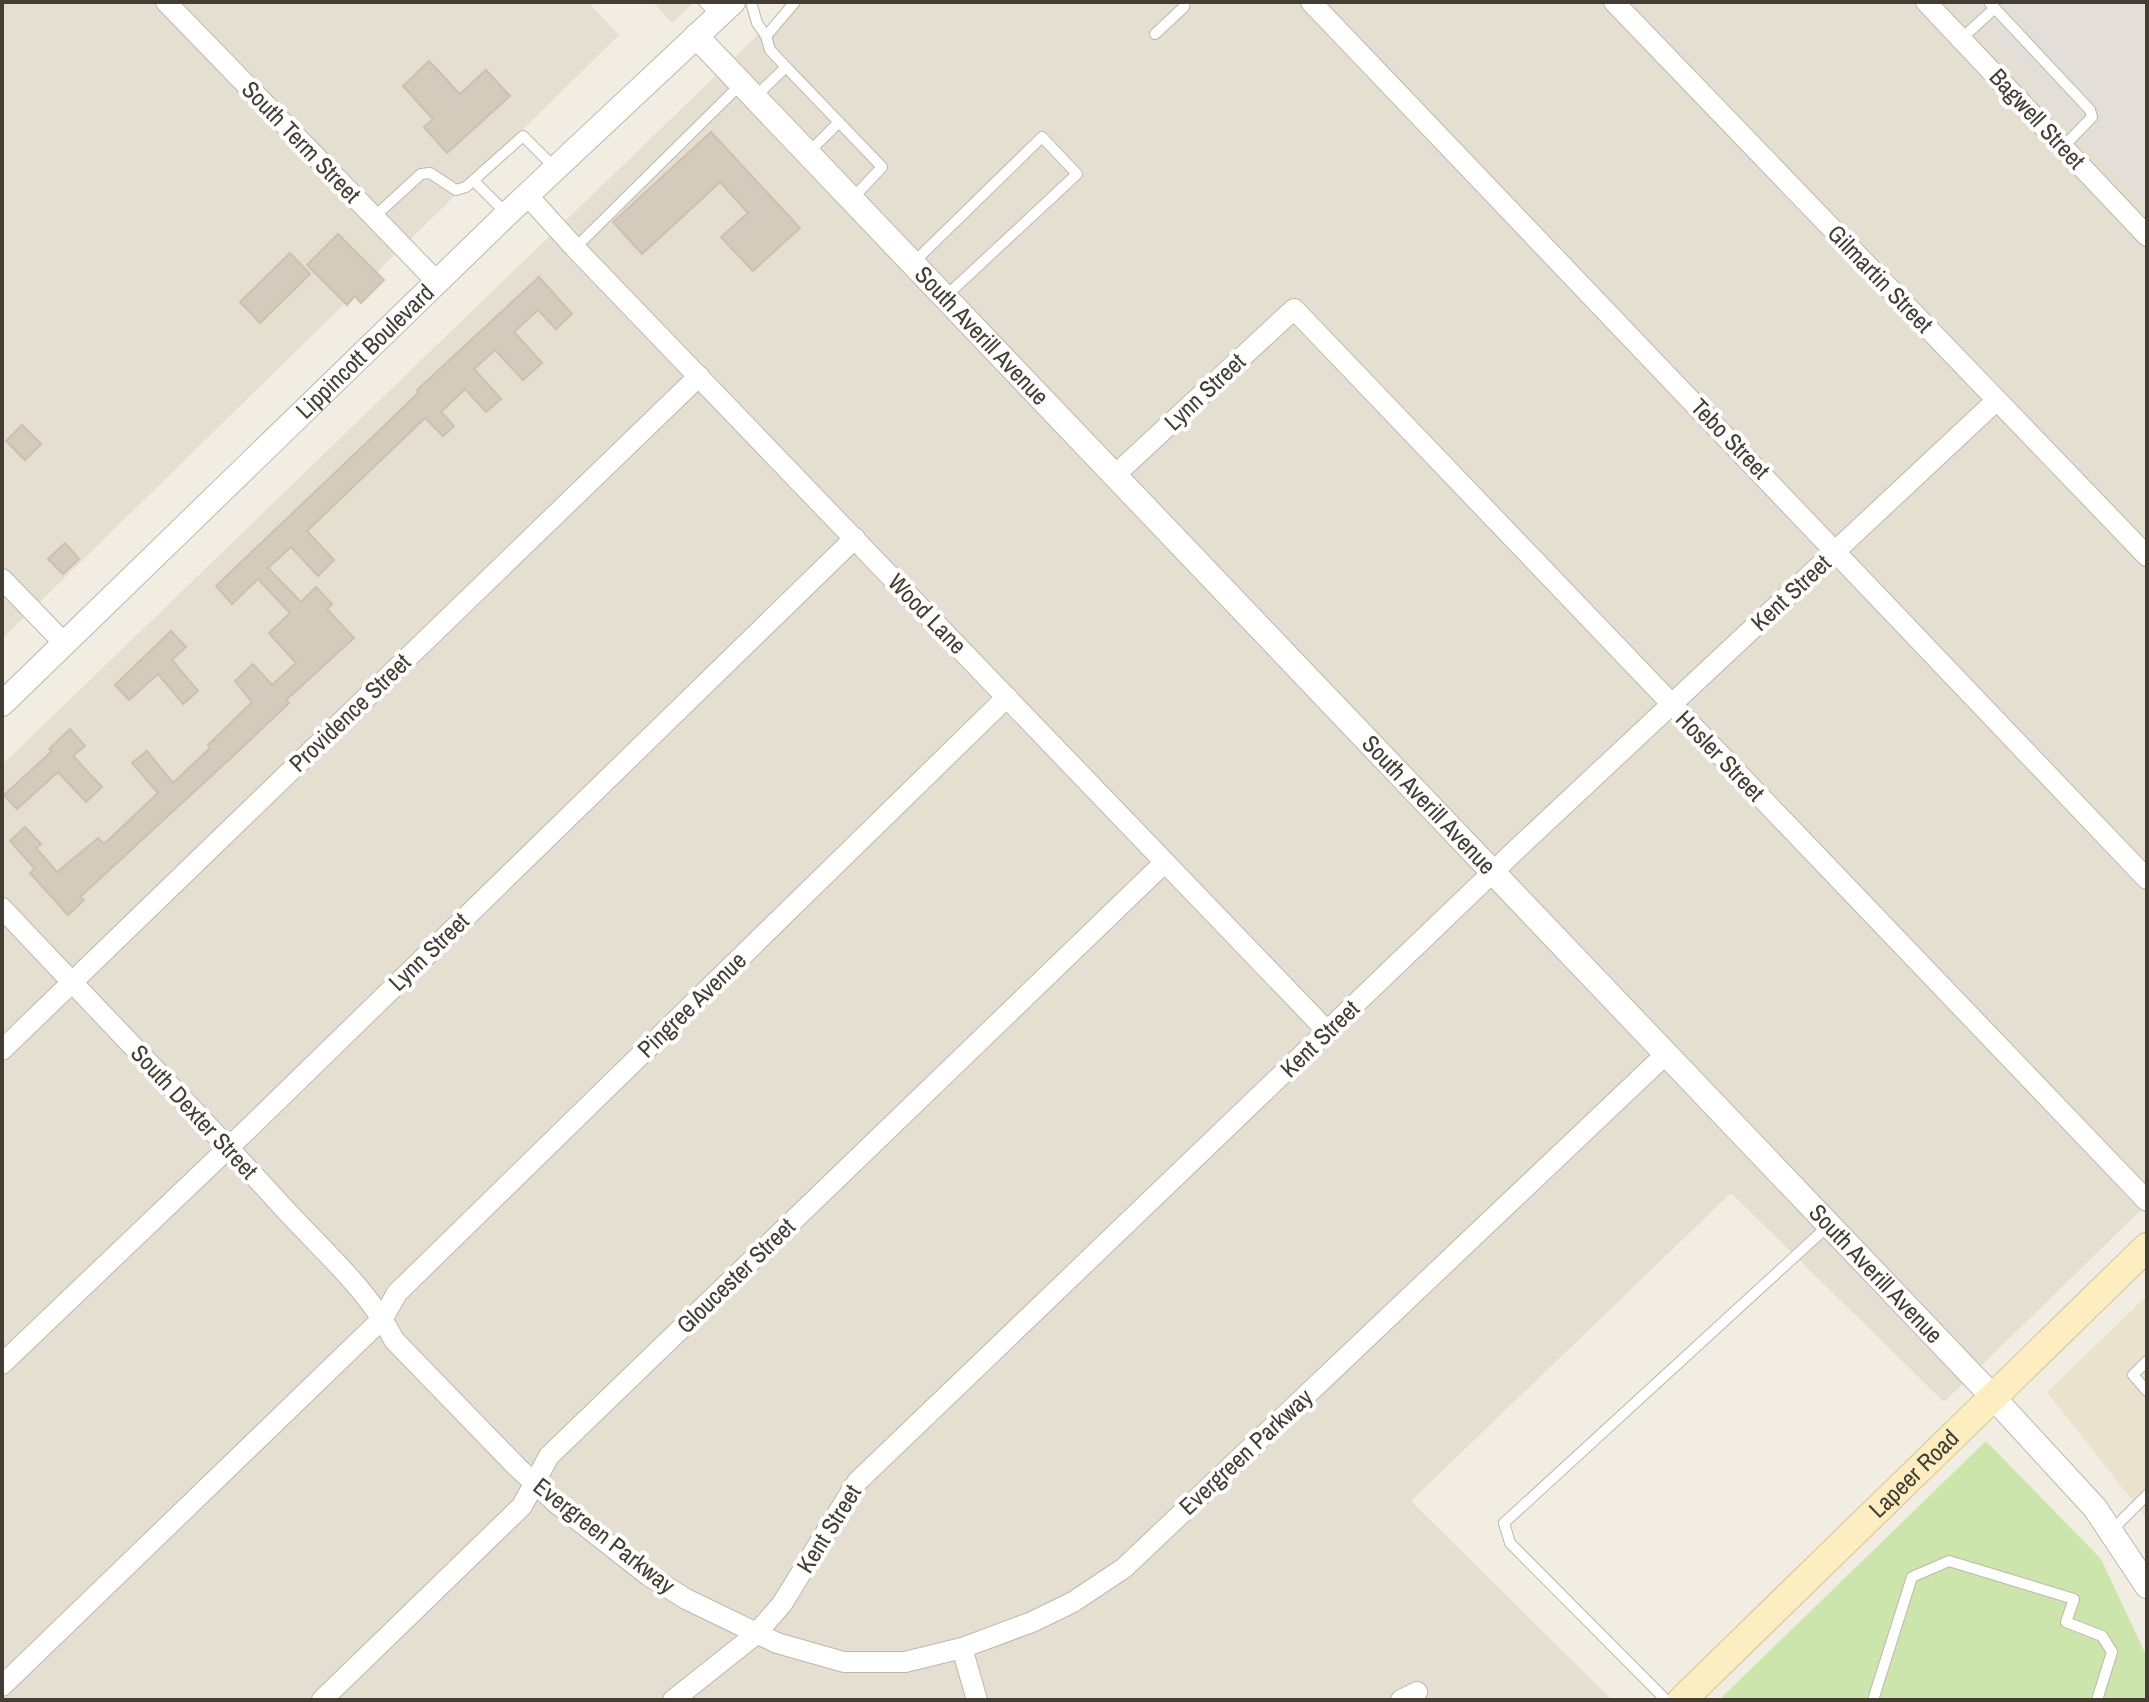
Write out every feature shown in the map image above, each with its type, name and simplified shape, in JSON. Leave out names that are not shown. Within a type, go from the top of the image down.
[{"type":"main road","name":"Lapeer Road","points":[[1682,1700],[2147,1247]]},
{"type":"street","name":"South Term Street","points":[[166,2],[437,282]]},
{"type":"street","name":"Tebo Street","points":[[1311,2],[2147,879]]},
{"type":"street","name":"Gilmartin Street","points":[[1614,2],[2147,556]]},
{"type":"street","name":"Bagwell Street","points":[[1926,2],[2147,236]]},
{"type":"street","name":"Lippincott Boulevard","points":[[2,704],[507,214],[696,36],[718,7]]},
{"type":"street","name":"South Averill Avenue","points":[[696,36],[1993,1397],[2075,1485],[2111,1531],[2147,1586]]},
{"type":"street","name":"Wood Lane","points":[[527,195],[1328,1032]]},
{"type":"street","name":"Lynn Street","points":[[1115,475],[1294,309]]},
{"type":"street","name":"Hosler Street","points":[[1294,309],[2147,1201]]},
{"type":"street","name":"Providence Street","points":[[2,1050],[699,376]]},
{"type":"street","name":"Kent Street","points":[[673,1700],[755,1635],[782,1604],[857,1482],[1670,704],[1997,400]]},
{"type":"street","name":"Lynn Street","points":[[2,1364],[855,538]]},
{"type":"street","points":[[2,579],[64,643]]},
{"type":"street","name":"Pingree Avenue","points":[[383,1318],[397,1293],[1007,697]]},
{"type":"street","name":"Gloucester Street","points":[[322,1700],[522,1506],[549,1456],[1164,863]]},
{"type":"street","name":"South Dexter Street","points":[[2,908],[228,1147],[383,1318]]},
{"type":"street","name":"Evergreen Parkway","points":[[383,1318],[394,1340],[534,1484],[649,1576],[755,1635],[844,1662],[905,1662],[962,1648],[1032,1622],[1073,1602],[1124,1568],[1666,1054]]},
{"type":"street","points":[[2,1686],[383,1318]]},
{"type":"street","points":[[962,1648],[977,1700]]},
{"type":"lane","points":[[751,2],[770,50],[882,167],[852,199]]},
{"type":"lane","points":[[1155,34],[1184,7],[1185,2]]},
{"type":"lane","points":[[766,36],[789,4]]},
{"type":"lane","points":[[1961,39],[1992,5],[2090,110],[2092,117],[2088,123],[2063,147]]},
{"type":"lane","points":[[575,248],[748,90],[786,67]]},
{"type":"lane","points":[[808,153],[839,122]]},
{"type":"lane","points":[[374,217],[421,174],[430,173],[456,190],[466,187],[523,136],[555,168]]},
{"type":"lane","points":[[913,263],[1042,137],[1077,174],[945,297]]},
{"type":"lane","points":[[474,181],[507,214]]},
{"type":"lane","points":[[1666,1700],[1510,1543],[1504,1523],[1829,1224]]},
{"type":"lane","points":[[2147,1361],[2133,1375],[2147,1391]]},
{"type":"lane","points":[[2111,1531],[2147,1495]]},
{"type":"lane","points":[[1873,1700],[1912,1577],[1949,1561],[2074,1599],[2066,1622],[2102,1636],[2112,1652],[2097,1700]]},
{"type":"shaded area","points":[[2,2],[588,2],[619,35],[2,639]]},
{"type":"shaded area","points":[[653,2],[694,2],[672,23]]},
{"type":"shaded area","points":[[792,2],[1952,2],[2147,207],[2147,1204],[1944,1402],[1731,1193],[1411,1501],[1612,1700],[2,1700],[2,765]]},
{"type":"shaded area","points":[[1952,2],[2147,2],[2147,207]]},
{"type":"shaded area","points":[[2147,1296],[2147,1519],[2047,1392]]},
{"type":"green space","points":[[1986,1441],[2101,1559],[2147,1657],[2147,1700],[1719,1700]]},
{"type":"building","points":[[429,61],[460,94],[486,70],[510,96],[447,153],[424,127],[433,119],[403,86]]},
{"type":"building","points":[[711,132],[800,228],[753,271],[721,237],[748,213],[720,182],[642,254],[613,222]]},
{"type":"building","points":[[338,234],[384,280],[361,303],[355,296],[347,305],[307,265]]},
{"type":"building","points":[[290,253],[310,274],[260,323],[240,302]]},
{"type":"building","points":[[539,277],[572,314],[556,329],[538,310],[514,332],[542,363],[523,380],[495,350],[474,369],[501,399],[486,412],[465,389],[441,412],[454,426],[443,436],[425,418],[307,531],[334,560],[318,576],[291,547],[268,568],[301,602],[316,587],[332,604],[327,609],[354,638],[286,700],[289,703],[247,743],[80,897],[84,900],[68,915],[30,873],[35,869],[10,841],[25,827],[41,844],[36,848],[57,872],[98,838],[104,844],[158,793],[132,763],[147,751],[173,783],[252,702],[235,681],[253,664],[272,685],[296,663],[269,633],[290,613],[258,579],[232,604],[216,586],[419,392],[417,390]]},
{"type":"building","points":[[22,425],[41,444],[25,460],[6,441]]},
{"type":"building","points":[[65,543],[79,559],[63,574],[48,559]]},
{"type":"building","points":[[171,631],[186,647],[172,660],[198,691],[183,704],[158,674],[129,700],[115,685]]},
{"type":"building","points":[[70,729],[85,746],[73,756],[102,787],[86,802],[58,772],[17,809],[4,795],[52,751],[49,749]]}]
